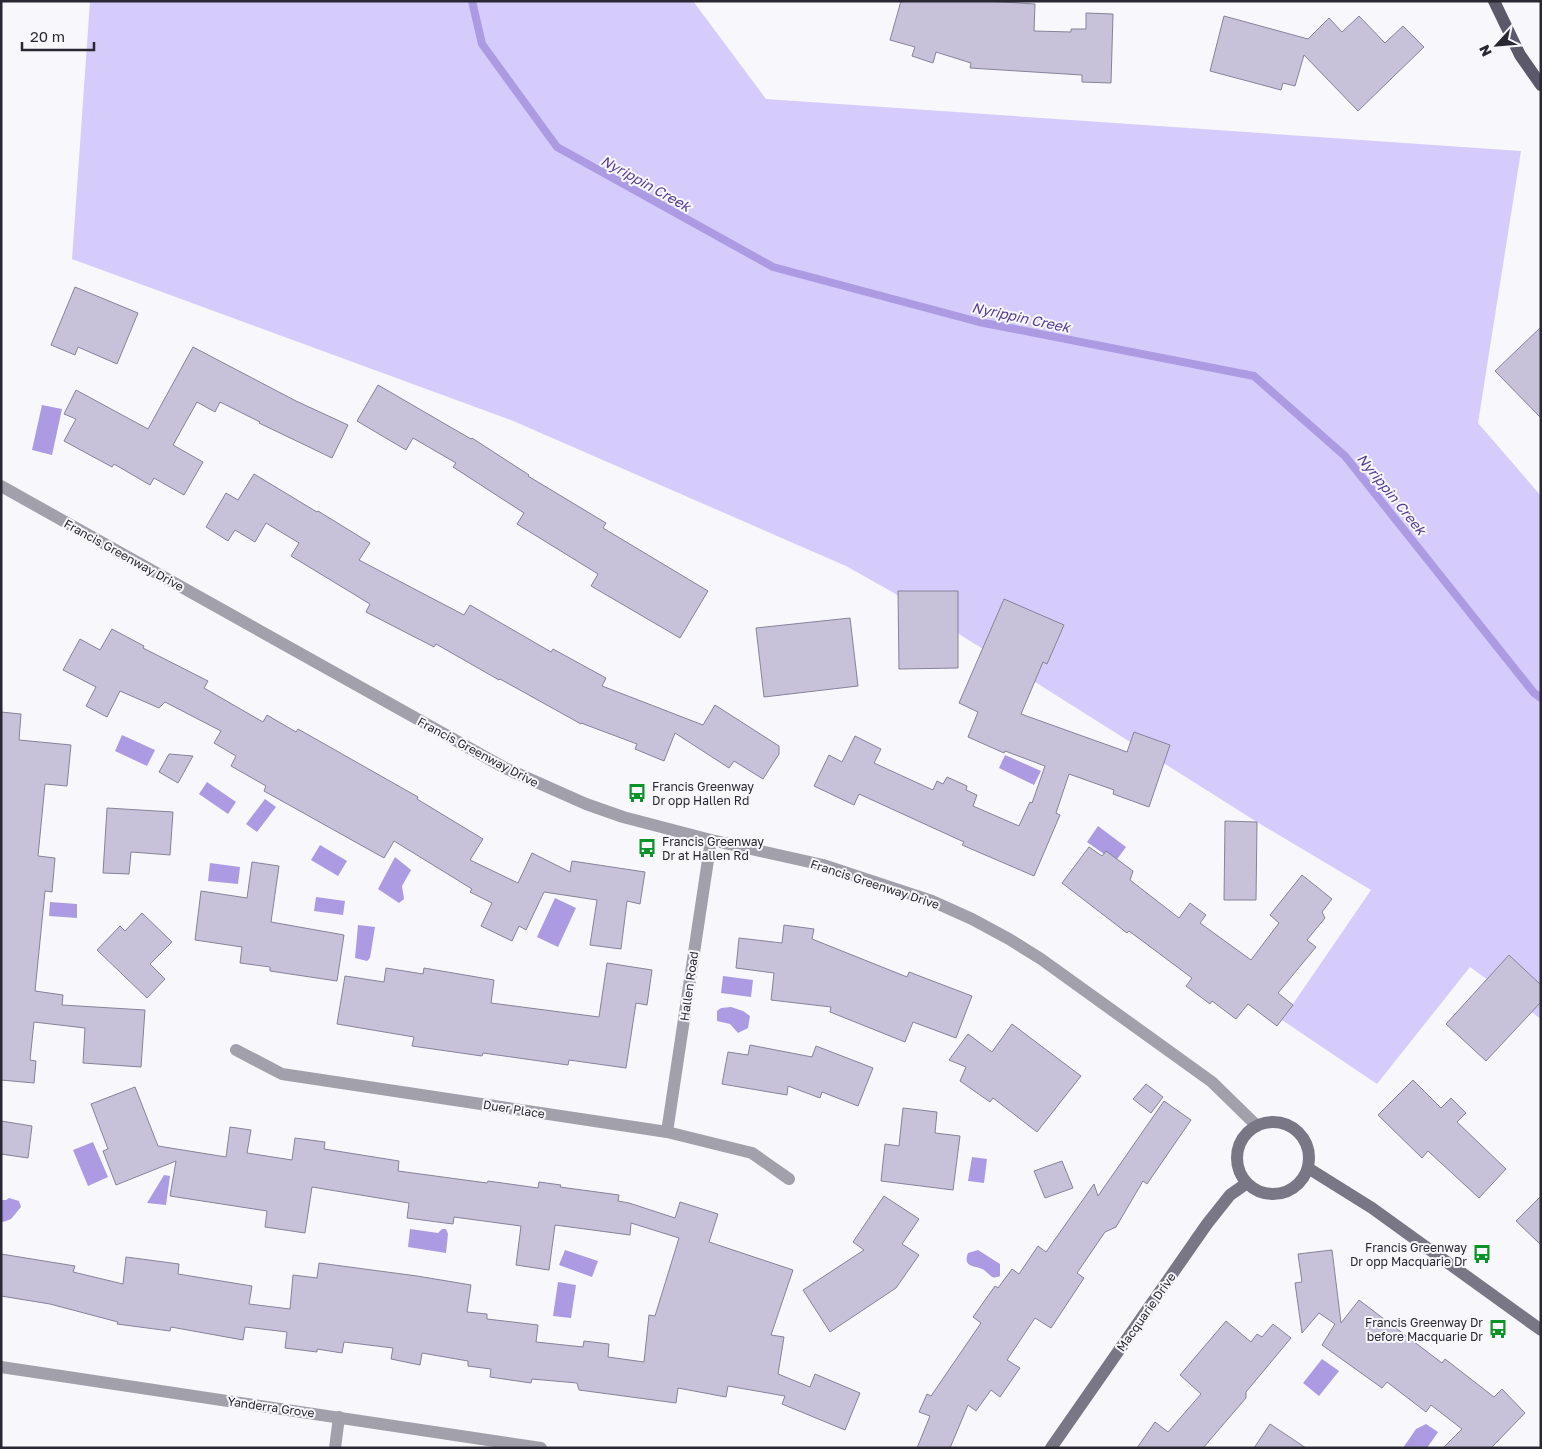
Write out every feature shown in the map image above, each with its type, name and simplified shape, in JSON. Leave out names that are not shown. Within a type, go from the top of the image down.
[{"type":"main road","points":[[1494,1],[1520,55],[1541,85]]},
{"type":"main road","points":[[1266,1122],[1287,1124],[1296,1130],[1308,1147],[1310,1158],[1304,1178],[1287,1192],[1266,1194],[1255,1190],[1240,1174],[1237,1152],[1241,1141],[1248,1132],[1257,1126],[1266,1122]]},
{"type":"main road","points":[[1308,1168],[1372,1208],[1541,1330]]},
{"type":"main road","name":"Macquarie Drive","points":[[1051,1448],[1207,1224],[1230,1195],[1247,1183]]},
{"type":"street","name":"Francis Greenway Drive","points":[[1,486],[505,768],[586,804],[623,817],[711,840],[824,864],[932,902],[972,919],[1041,959],[1212,1082],[1257,1126]]},
{"type":"street","name":"Hallen Road","points":[[667,1132],[711,840]]},
{"type":"street","name":"Duer Place","points":[[236,1050],[282,1074],[667,1132],[752,1153],[789,1179]]},
{"type":"street","name":"Yanderra Grove","points":[[1,1367],[541,1448]]},
{"type":"street","points":[[335,1448],[339,1417]]},
{"type":"shaded area","points":[[90,1],[693,1],[766,99],[1521,151],[1478,423],[1541,496],[1541,1019],[1470,967],[1377,1084],[1282,1020],[1371,890],[1257,822],[894,593],[846,566],[511,420],[72,259]]},
{"type":"shaded area","points":[[42,405],[62,409],[52,455],[32,450]]},
{"type":"shaded area","points":[[122,735],[155,750],[147,766],[115,751]]},
{"type":"shaded area","points":[[1005,755],[1041,771],[1034,785],[999,768]]},
{"type":"shaded area","points":[[207,782],[236,802],[228,814],[199,794]]},
{"type":"shaded area","points":[[265,799],[276,807],[257,832],[246,824]]},
{"type":"shaded area","points":[[1098,826],[1126,847],[1115,862],[1087,842]]},
{"type":"shaded area","points":[[320,845],[347,861],[338,876],[311,860]]},
{"type":"shaded area","points":[[395,857],[411,870],[402,886],[404,899],[399,903],[378,889]]},
{"type":"shaded area","points":[[210,863],[240,867],[238,884],[208,881]]},
{"type":"shaded area","points":[[316,897],[345,901],[343,915],[314,911]]},
{"type":"shaded area","points":[[555,898],[576,908],[558,947],[537,937]]},
{"type":"shaded area","points":[[50,902],[77,904],[77,918],[49,916]]},
{"type":"shaded area","points":[[358,925],[375,927],[370,958],[367,961],[355,958]]},
{"type":"shaded area","points":[[723,976],[753,980],[751,997],[721,993]]},
{"type":"shaded area","points":[[731,1007],[743,1011],[750,1016],[748,1028],[738,1033],[730,1024],[717,1021],[717,1011],[721,1008]]},
{"type":"shaded area","points":[[93,1142],[108,1177],[88,1186],[73,1150]]},
{"type":"shaded area","points":[[972,1157],[987,1159],[984,1183],[968,1181]]},
{"type":"shaded area","points":[[164,1175],[170,1176],[166,1205],[147,1203]]},
{"type":"shaded area","points":[[9,1198],[19,1201],[21,1207],[11,1219],[3,1222],[1,1220],[1,1200]]},
{"type":"shaded area","points":[[410,1229],[438,1233],[442,1229],[446,1229],[448,1234],[446,1253],[408,1247]]},
{"type":"shaded area","points":[[565,1250],[598,1261],[592,1277],[559,1265]]},
{"type":"shaded area","points":[[978,1250],[1000,1264],[1000,1276],[993,1277],[981,1268],[971,1266],[967,1262],[968,1253]]},
{"type":"shaded area","points":[[558,1282],[576,1285],[571,1318],[553,1316]]},
{"type":"shaded area","points":[[1322,1359],[1339,1371],[1319,1396],[1303,1383]]},
{"type":"shaded area","points":[[1426,1424],[1438,1432],[1427,1448],[1403,1448],[1416,1429]]},
{"type":"building","points":[[901,1],[988,1],[1035,4],[1034,31],[1071,32],[1071,29],[1086,29],[1086,13],[1113,14],[1111,83],[1082,82],[1082,75],[970,68],[971,63],[936,52],[933,63],[912,56],[915,47],[890,40]]},
{"type":"building","points":[[1224,16],[1308,39],[1329,18],[1342,32],[1359,16],[1385,43],[1403,26],[1424,47],[1358,111],[1304,55],[1295,86],[1283,83],[1281,90],[1210,71]]},
{"type":"building","points":[[75,287],[138,313],[117,364],[78,347],[75,355],[51,345]]},
{"type":"building","points":[[1541,327],[1541,418],[1495,371]]},
{"type":"building","points":[[193,347],[296,401],[348,425],[332,458],[220,402],[215,412],[197,402],[173,445],[203,462],[184,495],[154,478],[150,485],[114,464],[112,467],[64,441],[76,419],[64,414],[76,390],[148,429]]},
{"type":"building","points":[[378,385],[472,438],[528,476],[606,523],[603,528],[708,591],[680,638],[591,586],[598,574],[517,524],[524,513],[453,467],[456,463],[413,438],[406,450],[357,421]]},
{"type":"building","points":[[254,474],[370,543],[359,560],[464,615],[470,605],[551,652],[553,649],[606,678],[602,686],[703,725],[715,705],[779,746],[779,754],[763,779],[734,761],[729,768],[675,733],[664,761],[635,749],[637,744],[581,724],[436,644],[434,647],[366,612],[370,604],[291,556],[299,543],[266,523],[255,542],[235,530],[228,541],[206,527],[226,493],[238,500]]},
{"type":"building","points":[[898,591],[958,591],[958,668],[899,669]]},
{"type":"building","points":[[1004,599],[1064,625],[1047,664],[1043,662],[1021,714],[1127,752],[1134,732],[1170,745],[1149,807],[1113,794],[1114,790],[1069,774],[1056,813],[1060,815],[1034,876],[962,845],[964,842],[859,794],[854,805],[814,786],[829,755],[842,762],[855,736],[881,749],[874,763],[933,790],[937,781],[943,784],[947,777],[967,786],[966,790],[977,795],[973,806],[1019,826],[1030,802],[1032,803],[1045,766],[1005,751],[1004,753],[968,737],[978,712],[959,703]]},
{"type":"building","points":[[850,618],[858,686],[764,697],[756,628]]},
{"type":"building","points":[[112,629],[144,646],[143,648],[208,681],[204,688],[263,722],[267,715],[296,732],[298,729],[418,797],[417,799],[483,839],[470,860],[518,883],[532,853],[570,872],[572,861],[645,872],[640,904],[627,901],[621,949],[590,945],[597,900],[544,892],[526,930],[519,926],[512,941],[481,926],[492,903],[470,892],[472,889],[394,841],[384,858],[264,791],[266,786],[231,766],[236,756],[214,743],[221,731],[165,702],[159,708],[120,691],[107,717],[86,706],[96,687],[63,670],[80,639],[100,650]]},
{"type":"building","points":[[1,712],[21,714],[19,740],[71,745],[67,786],[45,784],[38,856],[55,858],[52,892],[45,891],[35,991],[63,995],[62,1005],[145,1010],[141,1067],[83,1063],[85,1028],[34,1022],[30,1060],[36,1061],[34,1083],[1,1080]]},
{"type":"building","points":[[169,754],[193,756],[178,783],[159,772]]},
{"type":"building","points":[[107,808],[173,812],[170,855],[131,852],[129,874],[103,873]]},
{"type":"building","points":[[1225,821],[1257,822],[1256,900],[1224,900]]},
{"type":"building","points":[[1089,847],[1102,856],[1106,851],[1133,871],[1130,880],[1179,918],[1190,903],[1206,915],[1200,923],[1251,960],[1279,923],[1270,915],[1302,875],[1332,899],[1322,912],[1325,918],[1307,940],[1316,947],[1278,993],[1293,1005],[1277,1026],[1248,1004],[1236,1019],[1212,1001],[1210,1004],[1186,986],[1192,978],[1129,931],[1127,933],[1062,883]]},
{"type":"building","points":[[252,862],[279,866],[271,922],[344,935],[337,981],[270,971],[270,967],[240,963],[242,947],[195,940],[201,891],[247,898]]},
{"type":"building","points":[[142,913],[172,942],[150,964],[165,979],[147,998],[97,950],[120,926],[125,931]]},
{"type":"building","points":[[784,925],[814,929],[812,939],[907,977],[909,972],[972,996],[956,1038],[913,1022],[905,1042],[830,1012],[831,1007],[771,1000],[774,973],[736,968],[739,938],[782,943]]},
{"type":"building","points":[[1509,955],[1541,985],[1541,1002],[1486,1061],[1446,1024]]},
{"type":"building","points":[[607,963],[652,970],[647,1005],[636,1003],[626,1068],[569,1060],[568,1065],[483,1053],[482,1056],[412,1046],[414,1037],[337,1024],[345,976],[384,982],[386,968],[423,974],[424,968],[494,980],[491,1003],[599,1017]]},
{"type":"building","points":[[1012,1024],[1081,1076],[1037,1132],[993,1098],[990,1102],[960,1081],[966,1067],[949,1060],[968,1034],[992,1052]]},
{"type":"building","points":[[750,1045],[812,1057],[816,1046],[873,1068],[858,1106],[822,1092],[820,1098],[788,1086],[787,1095],[722,1084],[728,1052],[748,1055]]},
{"type":"building","points":[[1413,1080],[1441,1108],[1451,1098],[1466,1113],[1457,1122],[1506,1169],[1479,1198],[1428,1151],[1422,1158],[1378,1115]]},
{"type":"building","points":[[1146,1084],[1163,1097],[1151,1113],[1133,1099]]},
{"type":"building","points":[[135,1087],[158,1146],[226,1157],[230,1127],[251,1130],[247,1153],[292,1160],[295,1138],[325,1142],[324,1149],[399,1161],[398,1171],[538,1188],[539,1182],[561,1185],[560,1187],[619,1195],[618,1201],[675,1218],[680,1202],[718,1214],[709,1242],[793,1270],[771,1335],[784,1337],[778,1374],[810,1387],[815,1374],[860,1393],[845,1430],[782,1404],[785,1396],[728,1386],[726,1397],[678,1388],[676,1403],[579,1390],[577,1383],[532,1379],[531,1383],[490,1377],[491,1369],[468,1366],[468,1361],[422,1353],[420,1365],[391,1359],[393,1348],[344,1342],[342,1353],[317,1349],[317,1352],[285,1348],[287,1332],[245,1327],[243,1340],[171,1327],[170,1331],[117,1324],[118,1322],[50,1304],[1,1296],[1,1254],[75,1266],[73,1272],[123,1284],[126,1257],[179,1264],[178,1274],[252,1286],[249,1304],[290,1309],[293,1275],[317,1278],[319,1263],[471,1285],[467,1312],[487,1314],[487,1319],[538,1325],[536,1342],[583,1347],[584,1341],[609,1344],[608,1357],[644,1362],[649,1315],[655,1316],[679,1238],[631,1223],[630,1235],[555,1225],[549,1270],[516,1265],[521,1226],[454,1217],[453,1224],[407,1218],[409,1203],[312,1187],[305,1233],[265,1227],[267,1211],[170,1196],[176,1161],[116,1185],[103,1151],[108,1149],[91,1104]]},
{"type":"building","points":[[1164,1101],[1191,1120],[1147,1184],[1143,1181],[1116,1227],[1105,1232],[1077,1273],[1084,1278],[1051,1328],[1035,1318],[1007,1360],[1020,1368],[1000,1397],[991,1390],[976,1411],[968,1405],[950,1448],[917,1448],[930,1416],[919,1412],[927,1394],[931,1396],[981,1323],[973,1317],[995,1286],[998,1288],[1012,1269],[1019,1274],[1038,1246],[1046,1252],[1094,1184],[1098,1196]]},
{"type":"building","points":[[903,1108],[937,1112],[935,1133],[960,1136],[953,1190],[881,1181],[885,1144],[899,1146]]},
{"type":"building","points":[[1,1121],[32,1126],[28,1158],[1,1154]]},
{"type":"building","points":[[1062,1161],[1073,1188],[1045,1198],[1034,1171]]},
{"type":"building","points":[[884,1196],[919,1219],[902,1244],[919,1255],[896,1288],[830,1332],[803,1290],[864,1250],[853,1242]]},
{"type":"building","points":[[1541,1196],[1541,1245],[1516,1221]]},
{"type":"building","points":[[1332,1250],[1341,1323],[1359,1300],[1442,1363],[1445,1359],[1494,1397],[1502,1389],[1525,1413],[1491,1448],[1443,1448],[1462,1429],[1431,1405],[1426,1412],[1387,1382],[1382,1388],[1322,1345],[1335,1324],[1319,1313],[1302,1333],[1295,1283],[1302,1282],[1298,1254]]},
{"type":"building","points":[[1226,1321],[1251,1342],[1257,1334],[1262,1337],[1273,1324],[1291,1338],[1246,1392],[1246,1398],[1203,1448],[1137,1448],[1155,1422],[1168,1432],[1201,1394],[1180,1375]]},
{"type":"building","points":[[1270,1424],[1306,1448],[1254,1448]]},
{"type":"waterway","name":"Nyrippin Creek","points":[[472,1],[482,44],[557,147],[773,267],[979,322],[1254,376],[1345,456],[1534,693],[1541,698]]},
{"type":"place","name":"Francis Greenway Dr opp Hallen Rd","points":[[637,793]]},
{"type":"place","name":"Francis Greenway Dr at Hallen Rd","points":[[647,848]]},
{"type":"place","name":"Francis Greenway Dr opp Macquarie Dr","points":[[1482,1254]]},
{"type":"place","name":"Francis Greenway Dr before Macquarie Dr","points":[[1498,1329]]}]
